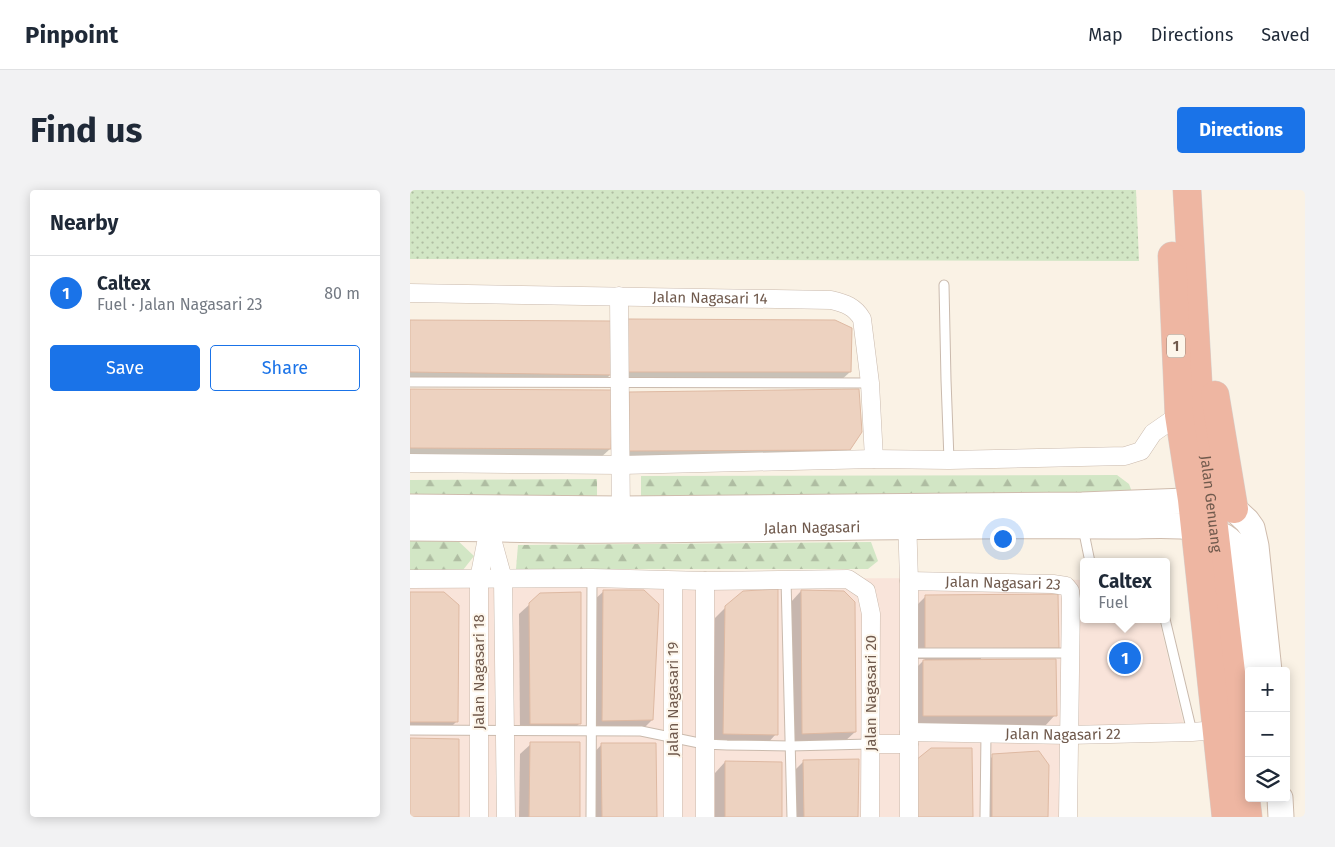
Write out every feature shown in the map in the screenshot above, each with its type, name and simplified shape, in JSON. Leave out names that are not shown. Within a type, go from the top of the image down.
[{"type":"highway","name":"Jalan Genuang","points":[[1169,190],[1179,416],[1209,514],[1248,817]]},
{"type":"highway","points":[[1187,190],[1209,514]]},
{"type":"highway","name":"Jalan Genuang","points":[[1209,514],[1204,731],[1226,817]]},
{"type":"street","name":"Jalan Nagasari 14","points":[[410,293],[831,300],[842,302],[854,309],[862,319],[870,383],[874,459]]},
{"type":"street","points":[[619,296],[621,520]]},
{"type":"street","points":[[410,463],[622,465],[1125,456],[1142,451],[1152,433],[1179,416]]},
{"type":"street","name":"Jalan Nagasari","points":[[410,507],[489,517],[621,520],[1209,514]]},
{"type":"street","points":[[1209,514],[1247,521],[1252,528],[1269,667]]},
{"type":"street","points":[[1209,514],[1234,543],[1237,550],[1248,667]]},
{"type":"street","points":[[489,517],[503,579],[506,817]]},
{"type":"street","name":"Jalan Nagasari","points":[[410,528],[489,517]]},
{"type":"street","name":"Jalan Nagasari 18","points":[[479,817],[479,579],[489,517]]},
{"type":"street","points":[[907,517],[909,581],[909,817]]},
{"type":"street","points":[[410,579],[592,578],[705,581],[786,579]]},
{"type":"street","name":"Jalan Nagasari 20","points":[[786,579],[848,579],[866,591],[871,614],[870,817]]},
{"type":"street","name":"Jalan Nagasari 19","points":[[673,580],[673,817]]},
{"type":"street","points":[[705,581],[705,817]]},
{"type":"street","name":"Jalan Nagasari 23","points":[[909,581],[1053,584],[1066,586],[1070,591],[1071,653],[1068,817]]},
{"type":"street","name":"Jalan Nagasari 22","points":[[870,744],[909,738],[986,734],[1068,735],[1204,731]]},
{"type":"street","points":[[1257,802],[1258,817]]},
{"type":"street","points":[[1280,802],[1281,817]]},
{"type":"lane","points":[[944,285],[949,460]]},
{"type":"lane","points":[[410,382],[870,383]]},
{"type":"lane","points":[[1082,515],[1089,558]]},
{"type":"lane","points":[[591,817],[592,578]]},
{"type":"lane","points":[[786,579],[792,817]]},
{"type":"lane","points":[[1166,623],[1204,731]]},
{"type":"lane","points":[[909,653],[1071,653]]},
{"type":"lane","points":[[410,730],[641,731],[704,744],[790,746],[870,744]]},
{"type":"lane","points":[[985,817],[986,734]]},
{"type":"shaded area","points":[[998,578],[1080,580],[1080,623],[1160,623],[1187,738],[1074,740],[1074,817],[410,817],[410,579]]},
{"type":"green space","points":[[410,190],[1136,190],[1139,261],[410,259]]},
{"type":"green space","points":[[1117,475],[1129,484],[1132,492],[641,502],[641,476]]},
{"type":"green space","points":[[597,479],[597,503],[410,503],[410,480]]},
{"type":"green space","points":[[410,538],[455,538],[474,556],[463,570],[410,570]]},
{"type":"green space","points":[[871,542],[878,561],[868,569],[516,569],[518,545]]},
{"type":"building","points":[[627,319],[835,320],[852,328],[851,372],[627,372]]},
{"type":"building","points":[[410,320],[614,321],[612,375],[410,372]]},
{"type":"building","points":[[410,389],[613,390],[611,449],[410,448]]},
{"type":"building","points":[[859,389],[862,432],[850,450],[629,451],[629,392]]},
{"type":"building","points":[[778,589],[778,735],[723,734],[725,606],[743,591]]},
{"type":"building","points":[[603,590],[644,590],[659,604],[653,720],[602,721]]},
{"type":"building","points":[[801,590],[844,591],[855,602],[856,732],[802,734]]},
{"type":"building","points":[[410,592],[444,592],[459,605],[458,722],[410,722]]},
{"type":"building","points":[[581,592],[581,724],[530,724],[529,603],[540,593]]},
{"type":"building","points":[[1058,594],[1059,648],[925,649],[925,595]]},
{"type":"building","points":[[1056,659],[1057,716],[923,716],[923,660]]},
{"type":"building","points":[[410,738],[459,739],[459,817],[410,817]]},
{"type":"building","points":[[530,742],[580,742],[580,817],[529,817]]},
{"type":"building","points":[[601,743],[656,743],[657,817],[602,817]]},
{"type":"building","points":[[931,748],[972,748],[973,817],[917,817],[916,760]]},
{"type":"building","points":[[1039,751],[1049,765],[1048,817],[992,817],[992,754]]},
{"type":"building","points":[[859,759],[858,817],[804,817],[803,760]]},
{"type":"building","points":[[725,761],[782,762],[782,817],[725,817]]},
{"type":"place","name":"Caltex","points":[[1125,658]]}]
